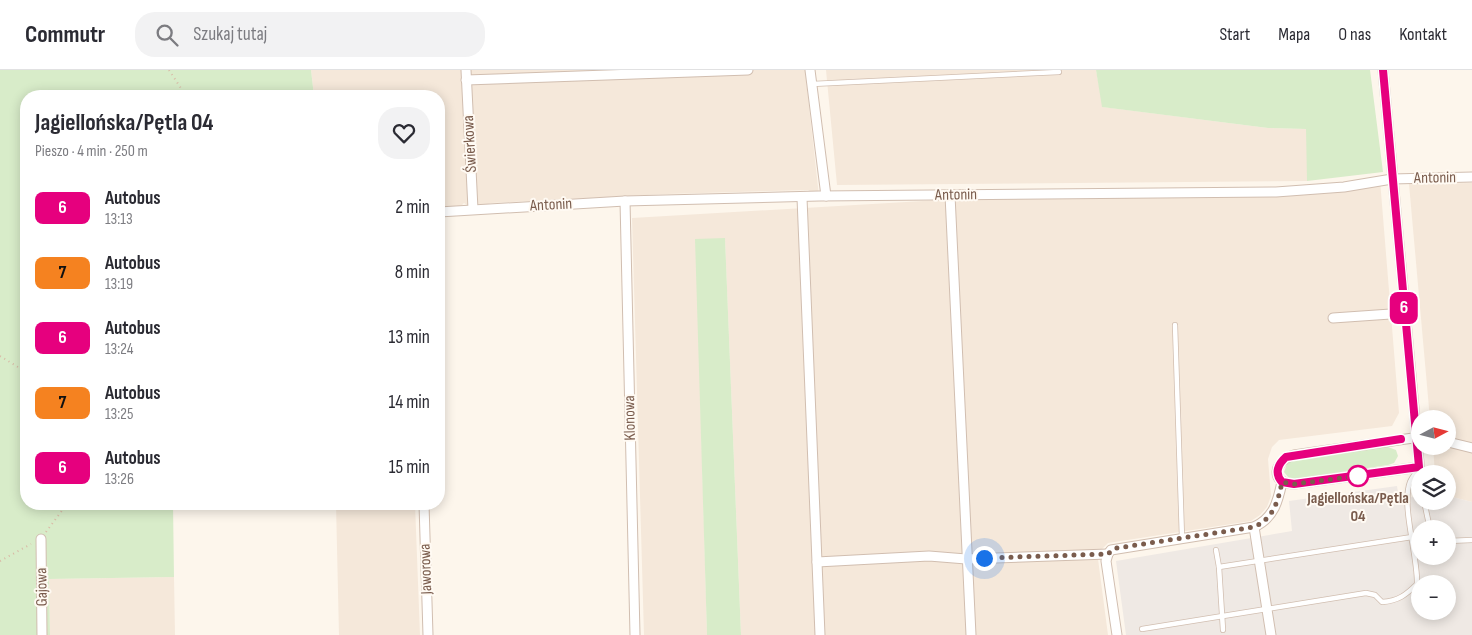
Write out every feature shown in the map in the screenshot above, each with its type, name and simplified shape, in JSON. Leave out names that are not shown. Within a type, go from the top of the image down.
[{"type":"street","name":"Świerkowa","points":[[466,70],[473,209]]},
{"type":"street","points":[[466,80],[748,70]]},
{"type":"street","points":[[810,70],[826,196]]},
{"type":"street","points":[[1383,70],[1404,313],[1415,410]]},
{"type":"street","name":"Antonin","points":[[445,211],[625,201],[826,196],[1276,192],[1344,187],[1392,179],[1472,177]]},
{"type":"street","points":[[950,194],[971,635]]},
{"type":"street","points":[[802,198],[820,635]]},
{"type":"street","name":"Klonowa","points":[[625,201],[635,635]]},
{"type":"street","points":[[1333,318],[1404,313]]},
{"type":"street","points":[[1117,635],[1106,560],[1112,550],[1254,527],[1268,519],[1277,506],[1282,482],[1279,478],[1278,468],[1280,462],[1286,457],[1411,438]]},
{"type":"street","points":[[1456,444],[1472,448]]},
{"type":"street","points":[[1282,482],[1294,484],[1411,471]]},
{"type":"street","name":"Jaworowa","points":[[424,510],[428,635]]},
{"type":"street","points":[[1254,527],[1271,635]]},
{"type":"street","name":"Gajowa","points":[[41,539],[42,635]]},
{"type":"street","points":[[817,562],[929,556],[966,559],[1108,554]]},
{"type":"lane","points":[[812,84],[1059,72]]},
{"type":"lane","points":[[1175,325],[1182,539]]},
{"type":"lane","points":[[1411,481],[1408,493],[1411,530]]},
{"type":"lane","points":[[1219,567],[1411,537]]},
{"type":"lane","points":[[1456,541],[1472,540]]},
{"type":"lane","points":[[1216,550],[1219,567],[1223,630]]},
{"type":"lane","points":[[1142,629],[1366,593],[1375,595],[1382,602],[1392,602],[1406,596],[1417,584],[1417,565]]},
{"type":"path","points":[[169,70],[182,90]]},
{"type":"path","points":[[0,356],[20,368]]},
{"type":"shaded area","points":[[311,70],[805,70],[819,196],[808,190],[667,194],[491,203],[473,209],[464,203],[458,209],[445,209],[445,90],[313,90]]},
{"type":"shaded area","points":[[826,70],[1096,70],[1103,107],[1268,128],[1307,129],[1307,181],[837,185]]},
{"type":"shaded area","points":[[1380,180],[1399,413],[1392,426],[1279,440],[1272,447],[1268,459],[1271,496],[1267,507],[1251,521],[1108,543],[1101,550],[1098,559],[1108,635],[741,635],[725,239],[696,239],[707,635],[644,635],[632,218],[957,199],[1276,192]]},
{"type":"shaded area","points":[[1472,183],[1472,502],[1456,498],[1456,465],[1434,465],[1434,455],[1456,455],[1456,410],[1429,410],[1409,184]]},
{"type":"shaded area","points":[[1397,486],[1399,499],[1411,497],[1411,510],[1456,510],[1456,498],[1472,502],[1472,635],[1126,635],[1116,561],[1292,531],[1289,501]]},
{"type":"shaded area","points":[[336,510],[415,510],[420,635],[339,635]]},
{"type":"shaded area","points":[[174,577],[175,635],[50,635],[49,579]]},
{"type":"green space","points":[[0,70],[311,70],[313,90],[20,90],[20,510],[173,510],[174,577],[49,579],[50,635],[0,635]]},
{"type":"green space","points":[[1096,70],[1370,70],[1383,172],[1307,181],[1306,129],[1268,128],[1102,107]]},
{"type":"green space","points":[[725,238],[741,635],[707,635],[695,239]]},
{"type":"green space","points":[[1388,447],[1396,450],[1398,456],[1394,463],[1388,465],[1294,479],[1289,478],[1284,472],[1287,464],[1294,460]]},
{"type":"bus line","name":"6","points":[[1383,70],[1419,467],[1294,484],[1282,482],[1279,478],[1278,468],[1280,462],[1286,457],[1401,439]]},
{"type":"place","name":"Jagiellońska/Pętla 04","points":[[1358,476]]},
{"type":"route","points":[[984,558],[1108,554],[1117,548],[1254,527],[1268,519],[1277,506],[1282,482],[1294,484],[1358,476]]}]
